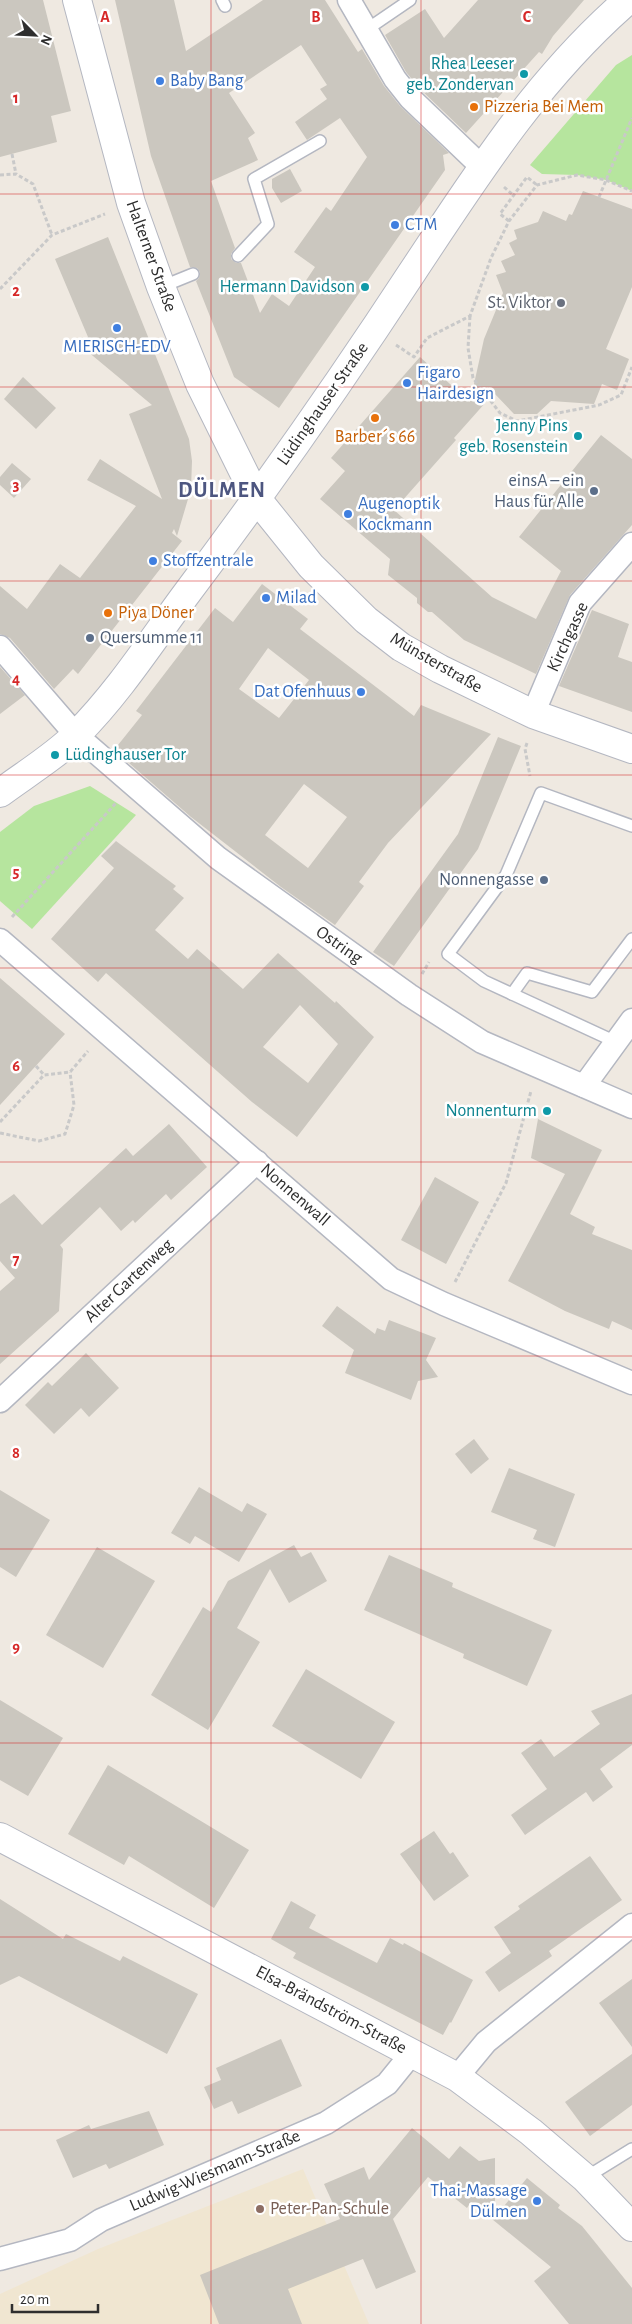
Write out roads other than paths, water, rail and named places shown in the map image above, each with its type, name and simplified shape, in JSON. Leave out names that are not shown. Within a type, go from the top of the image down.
[{"type":"street","name":"Halterner Straße","points":[[78,0],[131,204],[161,287],[200,384],[257,500]]},
{"type":"street","points":[[349,0],[395,79],[410,98],[481,166]]},
{"type":"street","name":"Lüdinghauser Straße","points":[[0,792],[76,735],[112,694],[257,500],[374,330],[481,166],[548,78],[604,21],[628,0]]},
{"type":"street","name":"Münsterstraße","points":[[257,500],[311,566],[366,620],[401,647],[440,670],[533,714],[632,749]]},
{"type":"street","name":"Kirchgasse","points":[[533,714],[580,603],[632,544]]},
{"type":"street","name":"Ostring","points":[[0,647],[76,735],[218,858],[409,995],[482,1042],[632,1107]]},
{"type":"street","name":"Nonnenwall","points":[[3,931],[105,1032],[390,1278],[444,1304],[632,1383]]},
{"type":"street","points":[[584,1086],[632,1020]]},
{"type":"street","name":"Alter Gartenweg","points":[[0,1400],[257,1162]]},
{"type":"street","name":"Elsa-Brändström-Straße","points":[[0,1837],[457,2076],[505,2111],[585,2178],[632,2227]]},
{"type":"street","points":[[457,2076],[486,2042],[632,1925]]},
{"type":"street","name":"Ludwig-Wiesmann-Straße","points":[[0,2259],[70,2240],[101,2220],[326,2123],[387,2084],[414,2052]]},
{"type":"lane","points":[[366,30],[410,0]]},
{"type":"lane","points":[[238,256],[268,224],[254,179],[320,141]]},
{"type":"lane","points":[[161,287],[193,274]]},
{"type":"lane","points":[[616,1042],[484,981],[448,954],[506,875],[541,793],[632,826]]},
{"type":"lane","points":[[512,994],[527,972],[592,992],[632,939]]},
{"type":"lane","points":[[585,2178],[632,2149]]},
{"type":"place","name":"Rhea Leeser geb. Zondervan","points":[[524,74]]},
{"type":"place","name":"Baby Bang","points":[[160,81]]},
{"type":"place","name":"Pizzeria Bei Mem","points":[[474,107]]},
{"type":"place","name":"CTM","points":[[395,225]]},
{"type":"place","name":"Hermann Davidson","points":[[365,287]]},
{"type":"place","name":"St. Viktor","points":[[561,303]]},
{"type":"place","name":"MIERISCH-EDV","points":[[117,328]]},
{"type":"place","name":"Figaro Hairdesign","points":[[407,383]]},
{"type":"place","name":"Barber´s 66","points":[[375,418]]},
{"type":"place","name":"Jenny Pins geb. Rosenstein","points":[[578,436]]},
{"type":"place","name":"einsA – ein Haus für Alle","points":[[594,491]]},
{"type":"place","name":"Augenoptik Kockmann","points":[[348,514]]},
{"type":"place","name":"Stoffzentrale","points":[[153,561]]},
{"type":"place","name":"Milad","points":[[266,598]]},
{"type":"place","name":"Piya Döner","points":[[108,613]]},
{"type":"place","name":"Quersumme 11","points":[[90,638]]},
{"type":"place","name":"Dat Ofenhuus","points":[[361,692]]},
{"type":"place","name":"Lüdinghauser Tor","points":[[55,755]]},
{"type":"place","name":"Nonnengasse","points":[[544,880]]},
{"type":"place","name":"Nonnenturm","points":[[547,1111]]},
{"type":"place","name":"Thai-Massage Dülmen","points":[[537,2201]]},
{"type":"place","name":"Peter-Pan-Schule","points":[[260,2209]]},
{"type":"district","name":"DÜLMEN","points":[[222,490]]}]
